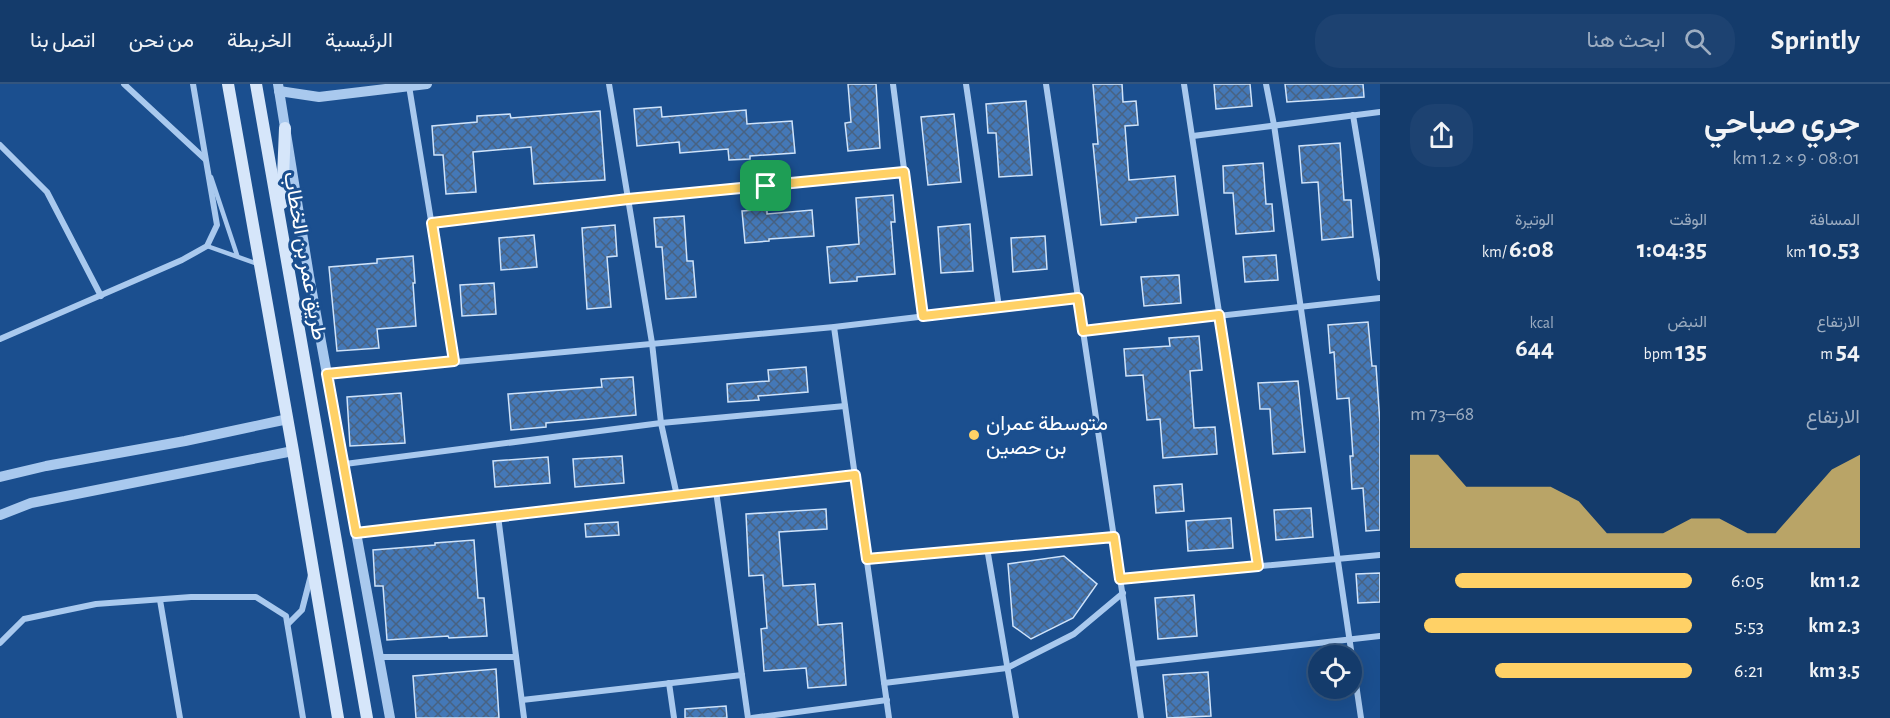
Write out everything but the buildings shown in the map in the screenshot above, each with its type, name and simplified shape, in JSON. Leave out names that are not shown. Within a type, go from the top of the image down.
[{"type":"main road","points":[[228,84],[288,419],[338,718]]},
{"type":"main road","name":"طريق عمر بن الخطاب","points":[[256,84],[367,718]]},
{"type":"main road","points":[[281,228],[285,128]]},
{"type":"street","points":[[124,84],[206,160]]},
{"type":"street","points":[[0,339],[182,260],[207,246],[217,225],[193,84]]},
{"type":"street","points":[[278,88],[297,84]]},
{"type":"street","points":[[278,88],[319,97],[427,84]]},
{"type":"street","points":[[609,84],[652,343],[661,423],[677,496]]},
{"type":"street","points":[[893,84],[923,316]]},
{"type":"street","points":[[966,84],[999,307]]},
{"type":"street","points":[[1046,84],[1142,718]]},
{"type":"street","points":[[1184,84],[1258,566]]},
{"type":"street","points":[[1266,84],[1274,125],[1361,718]]},
{"type":"street","points":[[410,85],[454,361]]},
{"type":"street","points":[[278,88],[327,374],[390,718]]},
{"type":"street","points":[[1193,136],[1380,112]]},
{"type":"street","points":[[1353,115],[1380,278]]},
{"type":"street","points":[[0,145],[47,192],[101,296]]},
{"type":"street","points":[[432,223],[628,199],[904,172]]},
{"type":"street","points":[[327,374],[834,327],[1078,298]]},
{"type":"street","points":[[1083,331],[1380,298]]},
{"type":"street","points":[[834,327],[889,718]]},
{"type":"street","points":[[345,464],[661,423],[845,406]]},
{"type":"street","points":[[0,477],[288,419]]},
{"type":"street","points":[[0,515],[31,503],[293,451]]},
{"type":"street","points":[[356,533],[855,475]]},
{"type":"street","points":[[716,491],[750,718],[887,700]]},
{"type":"street","points":[[498,516],[524,718]]},
{"type":"street","points":[[867,559],[1114,537]]},
{"type":"street","points":[[987,548],[1016,718]]},
{"type":"street","points":[[1120,579],[1380,555]]},
{"type":"street","points":[[288,624],[302,610],[312,568]]},
{"type":"street","points":[[884,683],[1007,668],[1074,634],[1122,593]]},
{"type":"street","points":[[0,644],[24,619],[96,604],[190,597],[256,597],[286,616],[303,718]]},
{"type":"street","points":[[160,600],[180,718]]},
{"type":"street","points":[[1133,664],[1380,636]]},
{"type":"street","points":[[380,657],[516,657]]},
{"type":"street","points":[[522,699],[742,675]]},
{"type":"street","points":[[669,683],[674,718]]},
{"type":"lane","points":[[206,160],[237,255]]},
{"type":"lane","points":[[207,246],[260,264]]},
{"type":"place","name":"متوسطة عمران بن حصين","points":[[974,435]]},
{"type":"route","points":[[904,172],[923,316],[1078,298],[1083,331],[1219,315],[1258,566],[1120,579],[1114,537],[867,559],[855,475],[356,533],[327,374],[454,361],[432,223],[628,199],[766,186],[904,172]]}]
